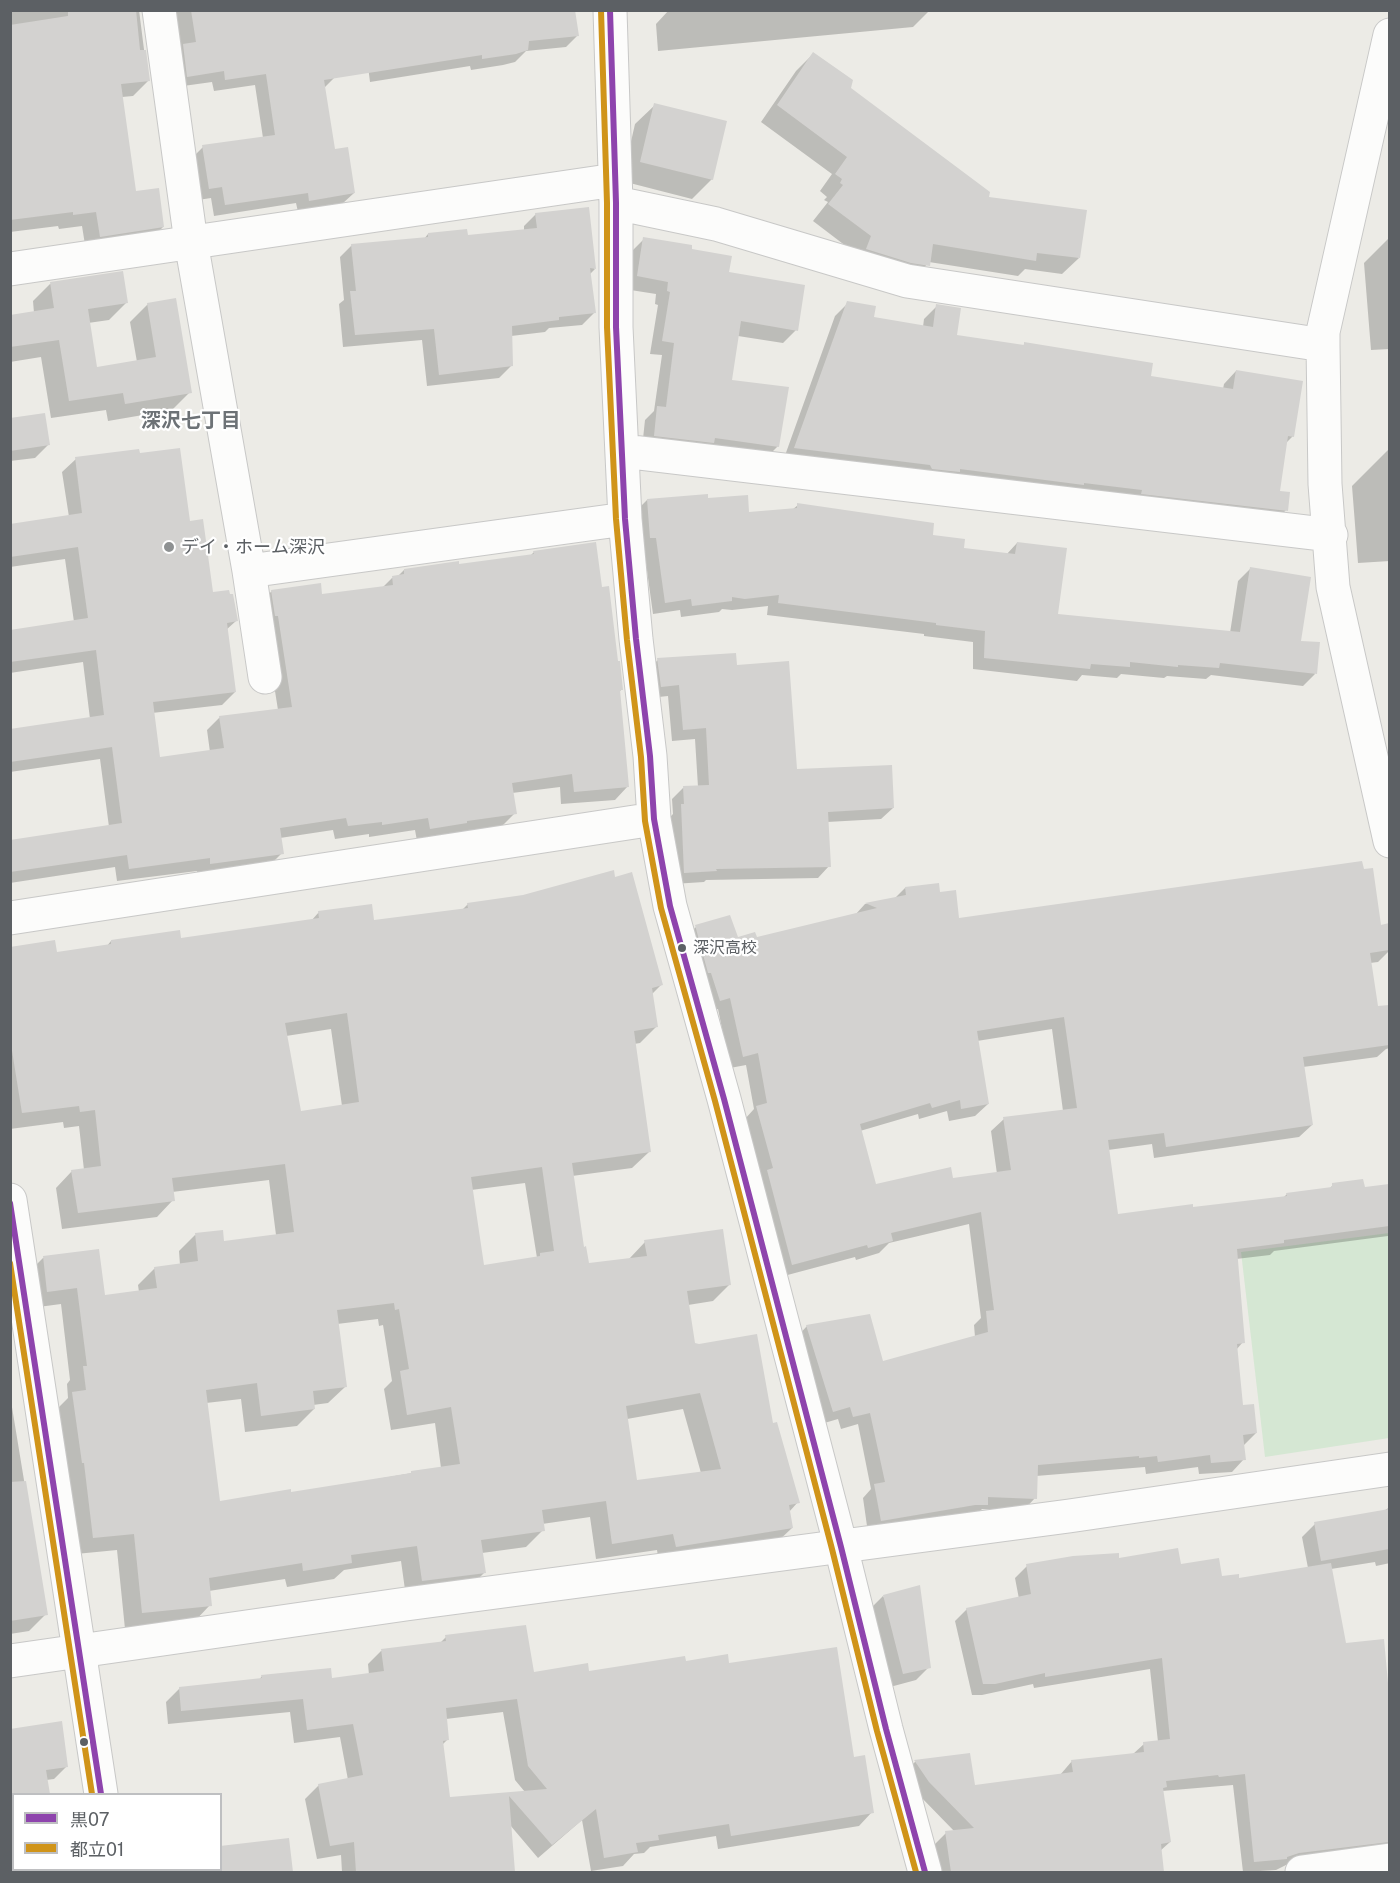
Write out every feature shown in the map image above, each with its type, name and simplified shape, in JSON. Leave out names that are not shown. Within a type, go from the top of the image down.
[{"type":"street","points":[[159,10],[191,242],[249,570],[265,677]]},
{"type":"street","points":[[610,10],[616,191],[616,327],[625,519],[650,756],[654,819],[670,906],[724,1099],[925,1872]]},
{"type":"street","points":[[1389,35],[1323,332],[1325,484],[1331,535],[1333,587],[1389,841]]},
{"type":"street","points":[[10,269],[191,242],[616,191],[716,224],[907,281],[1323,345]]},
{"type":"street","points":[[623,451],[1331,535]]},
{"type":"street","points":[[249,570],[625,519]]},
{"type":"street","points":[[10,918],[654,819]]},
{"type":"street","points":[[10,1200],[101,1793]]},
{"type":"street","points":[[10,1661],[405,1604],[842,1547],[1389,1469]]},
{"type":"street","points":[[1302,1872],[1389,1860]]},
{"type":"green space","points":[[1389,1233],[1389,1438],[1265,1457],[1241,1252]]},
{"type":"building","points":[[136,10],[140,50],[146,50],[150,81],[121,84],[136,191],[159,188],[164,227],[100,237],[96,212],[73,215],[73,212],[10,220],[10,25],[68,16],[68,12]]},
{"type":"building","points":[[191,10],[575,10],[579,36],[529,41],[528,50],[516,54],[482,59],[482,55],[324,80],[335,149],[348,147],[355,193],[309,201],[308,193],[225,205],[222,187],[209,189],[202,145],[275,135],[266,74],[225,80],[224,71],[187,77],[183,44],[196,42]]},
{"type":"building","points":[[813,52],[853,80],[851,88],[990,192],[989,197],[1087,210],[1080,258],[1037,253],[1036,261],[933,244],[930,266],[911,263],[866,249],[871,236],[828,204],[843,185],[840,183],[842,179],[835,174],[847,157],[777,105]]},
{"type":"building","points":[[654,103],[727,121],[713,180],[640,162]]},
{"type":"building","points":[[589,207],[596,269],[590,268],[596,313],[512,326],[513,366],[439,375],[434,329],[355,335],[350,291],[356,291],[351,244],[428,237],[428,233],[467,229],[468,235],[537,228],[535,213]]},
{"type":"building","points":[[643,237],[692,245],[692,249],[732,256],[729,272],[805,285],[798,331],[741,321],[732,380],[789,387],[779,447],[715,438],[714,443],[654,436],[657,406],[666,407],[674,343],[662,341],[670,292],[667,291],[668,282],[637,276]]},
{"type":"building","points":[[123,271],[128,303],[88,309],[97,367],[156,357],[147,303],[176,298],[192,393],[125,404],[123,393],[69,401],[59,340],[10,347],[10,315],[54,308],[50,282]]},
{"type":"building","points":[[847,301],[876,306],[874,317],[933,327],[936,304],[961,308],[957,335],[1024,345],[1024,342],[1153,363],[1151,376],[1233,389],[1236,370],[1303,381],[1294,437],[1288,436],[1280,491],[1290,492],[1288,511],[1141,494],[1142,490],[1084,483],[1084,485],[960,469],[960,472],[932,469],[930,465],[794,448]]},
{"type":"building","points":[[45,413],[50,445],[10,451],[10,418]]},
{"type":"building","points":[[180,448],[190,521],[203,519],[213,592],[229,590],[230,594],[233,594],[238,621],[227,623],[236,692],[153,702],[160,757],[224,748],[219,716],[292,707],[278,616],[275,616],[271,590],[321,583],[322,594],[393,585],[392,576],[404,574],[404,569],[534,554],[533,551],[596,542],[602,587],[609,586],[618,661],[620,661],[623,690],[620,690],[629,787],[574,792],[572,774],[512,783],[517,814],[467,821],[467,823],[430,829],[428,818],[382,825],[382,822],[348,826],[346,818],[280,828],[284,854],[210,864],[210,858],[129,869],[127,855],[10,872],[10,840],[122,823],[112,747],[10,762],[10,729],[104,715],[96,650],[10,662],[10,630],[88,618],[78,547],[10,557],[10,524],[82,513],[75,457],[139,449],[140,453]]},
{"type":"building","points":[[708,494],[708,498],[748,495],[749,512],[797,508],[797,503],[934,523],[933,535],[965,539],[964,548],[1015,554],[1017,542],[1067,548],[1058,614],[1240,632],[1250,567],[1311,577],[1301,641],[1320,642],[1317,674],[1220,663],[1219,668],[1130,662],[1130,667],[1091,664],[1090,669],[984,658],[985,631],[778,603],[779,595],[745,599],[732,597],[732,601],[692,606],[691,599],[665,603],[656,538],[650,538],[647,499]]},
{"type":"building","points":[[736,653],[737,665],[789,661],[797,769],[892,765],[894,808],[828,812],[831,867],[716,869],[717,871],[684,873],[681,804],[684,804],[683,786],[709,785],[706,728],[683,730],[679,685],[661,687],[657,658]]},
{"type":"building","points":[[1362,861],[1364,869],[1373,868],[1381,925],[1389,923],[1389,950],[1370,953],[1378,1006],[1389,1005],[1389,1045],[1303,1057],[1313,1125],[1166,1147],[1164,1133],[1108,1140],[1118,1214],[1193,1204],[1193,1207],[1287,1196],[1286,1193],[1332,1187],[1332,1183],[1363,1179],[1365,1187],[1389,1184],[1389,1226],[1284,1240],[1284,1243],[1237,1249],[1245,1343],[1237,1344],[1243,1405],[1254,1404],[1257,1433],[1243,1435],[1246,1460],[1211,1463],[1210,1455],[1158,1462],[1157,1456],[1139,1458],[1139,1456],[1038,1465],[1037,1499],[988,1497],[988,1505],[975,1505],[881,1521],[874,1484],[885,1482],[870,1413],[853,1417],[850,1407],[833,1412],[806,1325],[870,1314],[883,1361],[988,1332],[986,1311],[994,1310],[981,1212],[891,1233],[893,1241],[868,1248],[867,1245],[792,1265],[767,1170],[773,1168],[756,1106],[767,1103],[758,1053],[743,1057],[730,998],[720,1001],[711,973],[708,973],[695,925],[730,915],[738,937],[755,932],[757,937],[877,908],[865,903],[906,895],[905,887],[939,883],[940,892],[956,890],[959,918]],"holes":[[[1064,1017],[1077,1108],[1003,1117],[1011,1170],[953,1178],[951,1167],[876,1184],[860,1124],[930,1103],[932,1108],[960,1100],[961,1109],[989,1104],[977,1031]]]},
{"type":"building","points":[[614,870],[615,877],[632,872],[663,985],[652,988],[658,1027],[634,1031],[651,1152],[572,1163],[584,1247],[586,1246],[589,1263],[647,1256],[644,1240],[723,1229],[731,1285],[687,1291],[695,1343],[757,1334],[773,1423],[777,1422],[800,1503],[789,1505],[793,1528],[676,1547],[673,1534],[612,1544],[606,1501],[542,1510],[545,1531],[481,1540],[486,1573],[422,1581],[417,1546],[351,1555],[352,1563],[303,1571],[302,1563],[209,1578],[212,1606],[142,1613],[134,1534],[93,1538],[72,1392],[86,1390],[83,1366],[87,1366],[77,1288],[47,1292],[43,1256],[99,1249],[105,1295],[157,1288],[154,1267],[198,1261],[195,1233],[223,1230],[224,1241],[294,1232],[285,1164],[172,1178],[175,1201],[78,1213],[71,1170],[101,1166],[95,1110],[80,1112],[79,1106],[22,1113],[10,1038],[10,947],[55,940],[57,952],[111,944],[111,940],[180,930],[181,938],[319,918],[318,911],[372,904],[374,920],[468,908],[467,903],[523,895]],"holes":[[[347,1013],[359,1102],[301,1111],[285,1023]],[[542,1167],[554,1251],[540,1253],[540,1256],[484,1265],[471,1177]],[[394,1303],[395,1310],[399,1309],[409,1369],[400,1371],[407,1415],[451,1407],[460,1464],[291,1492],[291,1489],[220,1501],[206,1390],[257,1383],[261,1416],[315,1409],[313,1391],[347,1387],[337,1310]],[[700,1393],[721,1469],[637,1480],[626,1406]]]},
{"type":"building","points":[[26,1481],[48,1615],[10,1621],[10,1482]]},
{"type":"building","points":[[1389,1509],[1389,1549],[1321,1561],[1314,1522]]},
{"type":"building","points":[[1178,1548],[1181,1564],[1219,1558],[1222,1576],[1239,1574],[1239,1578],[1331,1563],[1346,1643],[1384,1639],[1389,1694],[1389,1842],[1299,1853],[1287,1859],[1254,1862],[1245,1774],[1219,1777],[1218,1775],[1166,1781],[1167,1787],[1163,1788],[1171,1842],[1161,1844],[1164,1872],[951,1872],[945,1831],[974,1828],[929,1782],[914,1760],[970,1753],[975,1785],[1073,1772],[1071,1760],[1144,1752],[1143,1742],[1170,1739],[1162,1658],[1045,1677],[1045,1673],[995,1684],[983,1684],[966,1608],[1031,1594],[1026,1564],[1073,1556],[1119,1553],[1119,1558]]},
{"type":"building","points":[[920,1585],[931,1668],[903,1674],[883,1595]]},
{"type":"building","points":[[526,1625],[534,1672],[588,1663],[589,1671],[685,1656],[686,1661],[728,1654],[729,1663],[837,1647],[854,1757],[865,1755],[874,1813],[731,1836],[729,1824],[658,1835],[659,1840],[636,1843],[638,1852],[604,1858],[596,1809],[552,1845],[509,1796],[515,1872],[356,1872],[354,1842],[330,1846],[318,1784],[363,1775],[353,1724],[307,1730],[303,1699],[181,1711],[179,1687],[331,1668],[332,1678],[384,1671],[381,1649],[446,1641],[445,1635]],"holes":[[[517,1699],[528,1766],[547,1789],[450,1797],[443,1741],[449,1740],[446,1708]]]},
{"type":"building","points":[[62,1721],[68,1767],[46,1770],[50,1793],[10,1794],[10,1729]]},
{"type":"building","points":[[289,1838],[293,1872],[220,1872],[222,1871],[222,1846]]},
{"type":"transit line","name":"都立01","points":[[601,10],[607,203],[607,327],[616,519],[641,757],[645,821],[661,908],[715,1101],[877,1731],[916,1872]]},
{"type":"transit line","name":"黒07","points":[[610,10],[616,203],[616,327],[625,519],[650,756],[654,819],[670,906],[724,1099],[925,1872]]},
{"type":"transit line","name":"黒07","points":[[10,1203],[101,1793]]},
{"type":"transit line","name":"都立01","points":[[10,1263],[92,1793]]},
{"type":"place","name":"デイ・ホーム深沢","points":[[169,547]]},
{"type":"place","name":"深沢高校","points":[[682,948]]},
{"type":"district","name":"深沢七丁目","points":[[191,421]]}]
